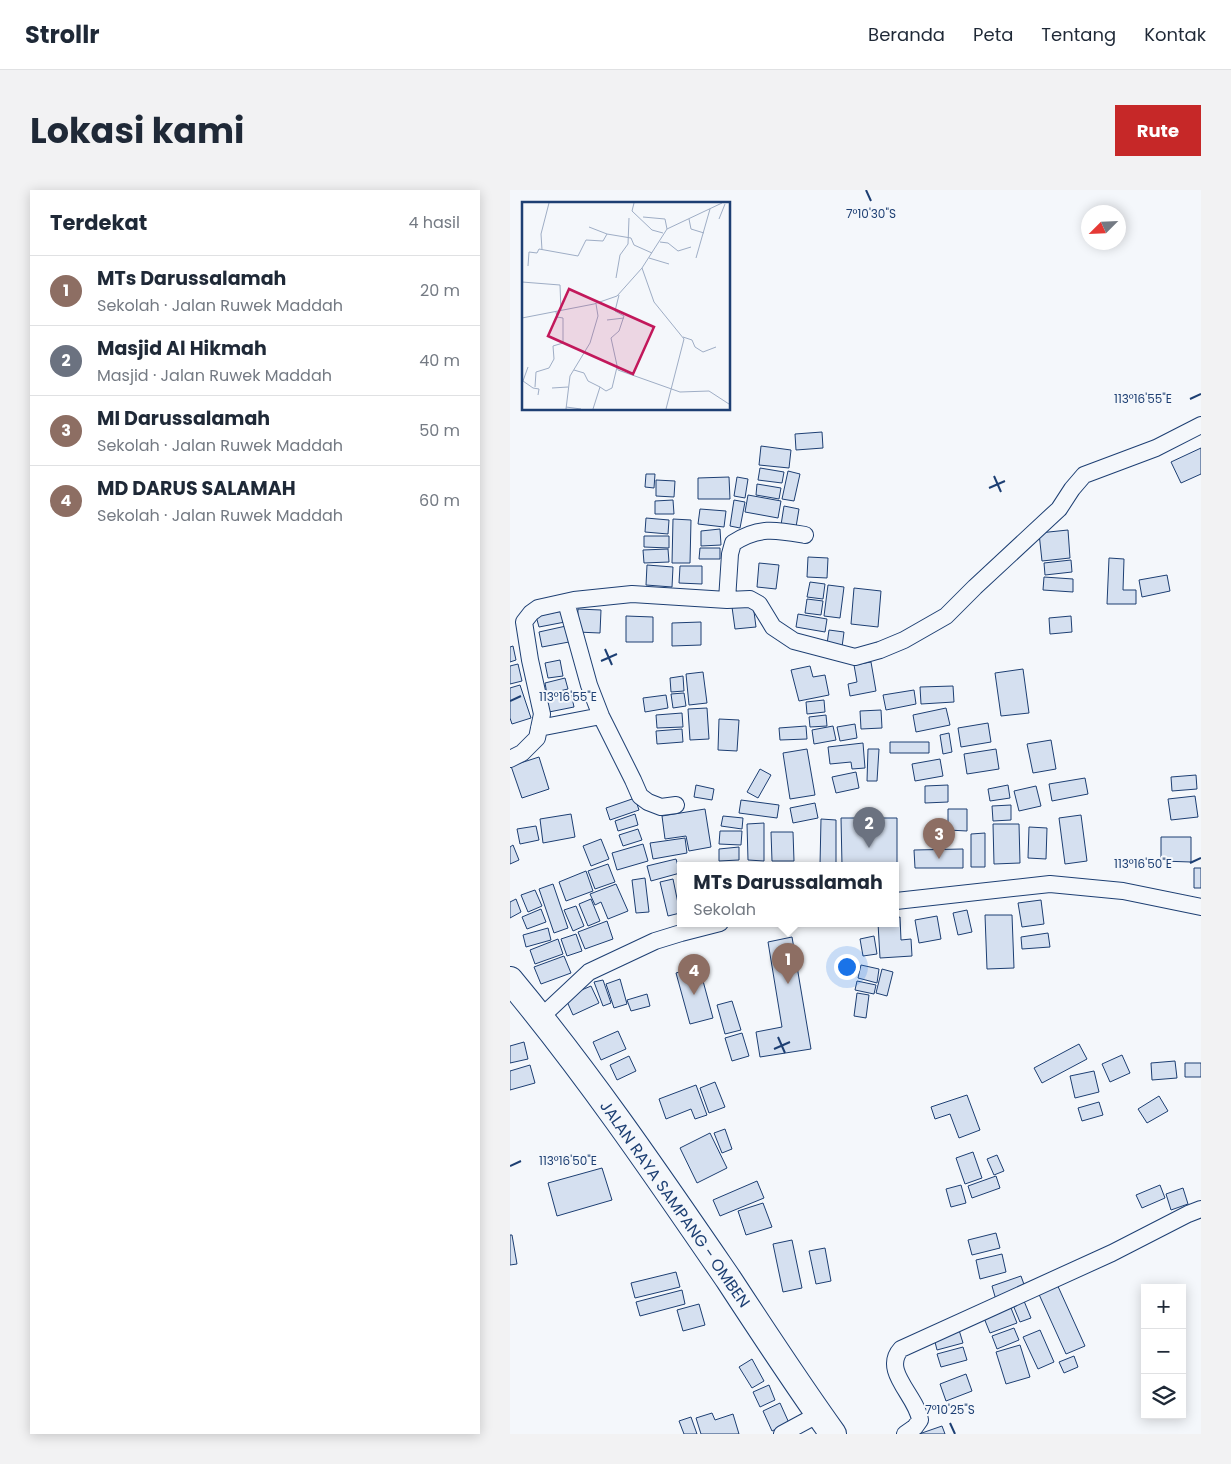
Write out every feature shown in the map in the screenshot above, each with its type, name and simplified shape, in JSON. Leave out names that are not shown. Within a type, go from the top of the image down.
[{"type":"main road","name":"JALAN RAYA SAMPANG - OMBEN","points":[[510,980],[541,1017],[608,1108],[704,1244],[826,1424]]},
{"type":"street","points":[[510,759],[522,753],[537,738],[542,714],[524,622],[538,608],[566,602],[632,594],[726,600],[750,599],[759,604],[773,627],[794,641],[854,657],[880,650],[904,640],[946,616],[1059,508],[1084,475],[1156,448],[1200,427]]},
{"type":"street","points":[[726,600],[730,554],[733,543],[754,532],[779,531],[805,535]]},
{"type":"street","points":[[566,602],[589,685],[601,716],[634,780],[640,796],[648,802],[661,807],[676,805]]},
{"type":"street","points":[[539,728],[601,716]]},
{"type":"street","points":[[899,901],[1050,884],[1123,891],[1201,907]]},
{"type":"street","points":[[541,1017],[589,972],[655,942],[704,927]]},
{"type":"street","points":[[905,1434],[915,1427],[920,1420],[919,1412],[897,1375],[894,1363],[895,1356],[901,1349],[1112,1254],[1201,1209]]},
{"type":"street","points":[[782,1434],[826,1424]]},
{"type":"building","points":[[822,432],[823,448],[796,450],[795,434]]},
{"type":"building","points":[[761,446],[791,450],[789,468],[759,465]]},
{"type":"building","points":[[1201,448],[1201,474],[1181,483],[1171,462]]},
{"type":"building","points":[[760,468],[784,472],[782,483],[758,480]]},
{"type":"building","points":[[788,471],[800,474],[794,501],[782,499]]},
{"type":"building","points":[[646,474],[655,474],[654,488],[645,487]]},
{"type":"building","points":[[729,477],[730,499],[698,499],[698,478]]},
{"type":"building","points":[[737,477],[748,479],[745,498],[734,496]]},
{"type":"building","points":[[656,480],[675,481],[674,497],[656,496]]},
{"type":"building","points":[[757,484],[781,488],[779,499],[756,495]]},
{"type":"building","points":[[748,495],[781,501],[778,518],[745,512]]},
{"type":"building","points":[[673,500],[674,514],[655,514],[655,501]]},
{"type":"building","points":[[734,500],[745,502],[740,528],[730,526]]},
{"type":"building","points":[[784,506],[799,509],[796,527],[781,525]]},
{"type":"building","points":[[700,509],[726,511],[724,527],[698,524]]},
{"type":"building","points":[[646,518],[669,520],[668,534],[645,532]]},
{"type":"building","points":[[673,519],[691,520],[690,563],[672,563]]},
{"type":"building","points":[[720,529],[721,545],[701,546],[701,531]]},
{"type":"building","points":[[1068,530],[1070,558],[1042,561],[1039,533]]},
{"type":"building","points":[[644,536],[669,536],[669,548],[644,547]]},
{"type":"building","points":[[700,548],[720,548],[720,559],[699,559]]},
{"type":"building","points":[[668,549],[669,562],[644,563],[643,550]]},
{"type":"building","points":[[808,557],[828,558],[827,578],[807,577]]},
{"type":"building","points":[[1109,558],[1124,559],[1123,590],[1136,590],[1136,604],[1107,604]]},
{"type":"building","points":[[1071,560],[1072,572],[1045,575],[1044,563]]},
{"type":"building","points":[[759,563],[779,565],[776,589],[757,587]]},
{"type":"building","points":[[647,565],[673,567],[672,587],[646,585]]},
{"type":"building","points":[[680,566],[702,566],[702,584],[679,583]]},
{"type":"building","points":[[1167,575],[1170,591],[1142,597],[1139,580]]},
{"type":"building","points":[[1044,577],[1073,579],[1073,592],[1043,590]]},
{"type":"building","points":[[810,582],[825,584],[823,599],[807,597]]},
{"type":"building","points":[[828,585],[844,587],[840,618],[824,616]]},
{"type":"building","points":[[854,588],[881,591],[878,627],[851,624]]},
{"type":"building","points":[[807,599],[823,601],[821,615],[805,613]]},
{"type":"building","points":[[753,604],[756,627],[735,629],[732,607]]},
{"type":"building","points":[[578,609],[601,610],[600,633],[577,632]]},
{"type":"building","points":[[562,611],[565,622],[539,627],[536,616]]},
{"type":"building","points":[[798,614],[827,619],[825,632],[796,627]]},
{"type":"building","points":[[626,616],[653,617],[653,642],[626,642]]},
{"type":"building","points":[[1071,616],[1072,632],[1050,634],[1049,618]]},
{"type":"building","points":[[701,622],[701,645],[672,646],[672,623]]},
{"type":"building","points":[[566,626],[569,642],[542,647],[539,632]]},
{"type":"building","points":[[829,630],[844,632],[842,647],[827,644]]},
{"type":"building","points":[[513,646],[516,660],[510,662],[510,647]]},
{"type":"building","points":[[560,660],[563,676],[548,678],[545,663]]},
{"type":"building","points":[[871,662],[876,691],[850,696],[848,684],[857,682],[854,665]]},
{"type":"building","points":[[518,664],[522,681],[510,684],[510,666]]},
{"type":"building","points":[[810,666],[813,677],[825,675],[829,695],[799,701],[791,670]]},
{"type":"building","points":[[1023,669],[1029,713],[1001,716],[995,673]]},
{"type":"building","points":[[703,672],[707,703],[689,705],[686,674]]},
{"type":"building","points":[[683,676],[684,691],[671,692],[670,678]]},
{"type":"building","points":[[565,678],[568,689],[547,694],[545,683]]},
{"type":"building","points":[[520,685],[531,718],[512,724],[510,718],[510,688]]},
{"type":"building","points":[[953,686],[954,702],[921,704],[920,687]]},
{"type":"building","points":[[914,690],[916,704],[886,710],[883,695]]},
{"type":"building","points":[[571,693],[574,707],[549,712],[546,698]]},
{"type":"building","points":[[684,693],[686,706],[673,708],[671,694]]},
{"type":"building","points":[[666,695],[668,708],[645,712],[643,698]]},
{"type":"building","points":[[824,700],[825,712],[807,714],[806,702]]},
{"type":"building","points":[[707,708],[709,739],[690,740],[688,709]]},
{"type":"building","points":[[946,708],[950,725],[916,732],[913,715]]},
{"type":"building","points":[[881,710],[882,728],[861,729],[860,711]]},
{"type":"building","points":[[682,713],[683,727],[657,728],[656,715]]},
{"type":"building","points":[[826,715],[827,726],[810,727],[809,717]]},
{"type":"building","points":[[719,719],[739,720],[737,751],[718,750]]},
{"type":"building","points":[[988,723],[991,742],[961,747],[958,728]]},
{"type":"building","points":[[855,724],[857,738],[840,741],[837,727]]},
{"type":"building","points":[[806,726],[807,739],[780,740],[779,728]]},
{"type":"building","points":[[833,726],[836,740],[814,744],[812,730]]},
{"type":"building","points":[[682,729],[683,742],[657,744],[656,731]]},
{"type":"building","points":[[949,733],[952,752],[943,754],[940,735]]},
{"type":"building","points":[[1051,740],[1056,769],[1033,773],[1027,744]]},
{"type":"building","points":[[890,742],[929,742],[929,753],[890,753]]},
{"type":"building","points":[[863,743],[865,768],[852,769],[851,762],[830,764],[828,747]]},
{"type":"building","points":[[807,749],[815,795],[790,799],[783,753]]},
{"type":"building","points":[[868,749],[879,749],[877,781],[867,781]]},
{"type":"building","points":[[996,749],[999,769],[967,774],[964,754]]},
{"type":"building","points":[[539,757],[549,789],[522,798],[511,766]]},
{"type":"building","points":[[940,759],[943,776],[915,781],[912,764]]},
{"type":"building","points":[[760,769],[771,775],[758,798],[747,792]]},
{"type":"building","points":[[856,772],[859,788],[836,793],[832,777]]},
{"type":"building","points":[[1196,775],[1197,789],[1172,791],[1171,777]]},
{"type":"building","points":[[1085,778],[1088,794],[1052,801],[1049,784]]},
{"type":"building","points":[[696,785],[714,789],[712,800],[694,797]]},
{"type":"building","points":[[948,785],[948,802],[925,803],[925,786]]},
{"type":"building","points":[[1008,785],[1010,798],[990,801],[988,789]]},
{"type":"building","points":[[1036,786],[1041,806],[1019,811],[1014,791]]},
{"type":"building","points":[[1195,796],[1198,817],[1171,820],[1168,799]]},
{"type":"building","points":[[635,798],[639,810],[610,820],[606,808]]},
{"type":"building","points":[[741,800],[779,805],[777,818],[739,813]]},
{"type":"building","points":[[815,803],[818,818],[793,823],[790,808]]},
{"type":"building","points":[[1011,805],[1011,820],[993,821],[992,806]]},
{"type":"building","points":[[705,809],[711,847],[689,851],[686,836],[665,839],[662,816]]},
{"type":"building","points":[[948,809],[967,809],[967,831],[948,830]]},
{"type":"building","points":[[571,814],[575,837],[543,843],[540,819]]},
{"type":"building","points":[[635,814],[638,825],[618,831],[615,821]]},
{"type":"building","points":[[1081,815],[1087,861],[1065,864],[1059,818]]},
{"type":"building","points":[[723,816],[743,818],[742,829],[721,826]]},
{"type":"building","points":[[841,818],[897,818],[897,862],[842,862]]},
{"type":"building","points":[[821,819],[836,820],[836,862],[820,862]]},
{"type":"building","points":[[764,823],[764,861],[748,860],[747,824]]},
{"type":"building","points":[[993,824],[1019,824],[1020,863],[994,864]]},
{"type":"building","points":[[536,826],[539,840],[520,844],[517,829]]},
{"type":"building","points":[[1029,827],[1047,828],[1046,859],[1028,858]]},
{"type":"building","points":[[638,829],[642,840],[623,846],[619,835]]},
{"type":"building","points":[[720,831],[742,831],[741,845],[719,844]]},
{"type":"building","points":[[771,832],[793,832],[794,861],[772,861]]},
{"type":"building","points":[[985,833],[985,867],[971,867],[971,834]]},
{"type":"building","points":[[1161,837],[1191,837],[1191,862],[1161,861]]},
{"type":"building","points":[[685,838],[687,853],[653,859],[650,843]]},
{"type":"building","points":[[601,839],[609,859],[591,866],[583,846]]},
{"type":"building","points":[[643,844],[648,861],[617,870],[612,853]]},
{"type":"building","points":[[513,845],[519,860],[510,864],[510,847]]},
{"type":"building","points":[[739,847],[739,860],[719,861],[719,849]]},
{"type":"building","points":[[963,849],[963,868],[915,868],[914,850]]},
{"type":"building","points":[[676,859],[677,874],[651,881],[647,866]]},
{"type":"building","points":[[608,864],[615,882],[595,889],[588,871]]},
{"type":"building","points":[[1194,868],[1201,868],[1201,888],[1194,888]]},
{"type":"building","points":[[586,871],[593,891],[566,901],[559,882]]},
{"type":"building","points":[[645,878],[649,912],[636,913],[632,880]]},
{"type":"building","points":[[673,879],[677,898],[677,914],[668,916],[660,882]]},
{"type":"building","points":[[553,884],[568,928],[554,933],[539,889]]},
{"type":"building","points":[[616,884],[628,911],[608,919],[601,902],[595,905],[590,894]]},
{"type":"building","points":[[535,890],[542,906],[528,912],[521,895]]},
{"type":"building","points":[[516,899],[521,912],[510,918],[510,902]]},
{"type":"building","points":[[591,899],[600,921],[588,926],[579,904]]},
{"type":"building","points":[[1041,900],[1044,924],[1022,927],[1018,903]]},
{"type":"building","points":[[576,906],[584,926],[573,931],[564,910]]},
{"type":"building","points":[[541,909],[546,922],[527,929],[522,917]]},
{"type":"building","points":[[967,910],[972,932],[958,935],[953,913]]},
{"type":"building","points":[[985,915],[1012,915],[1014,968],[987,969]]},
{"type":"building","points":[[937,916],[941,939],[919,943],[915,920]]},
{"type":"building","points":[[899,917],[901,940],[911,939],[912,956],[880,958],[878,927],[899,927]]},
{"type":"building","points":[[607,921],[613,939],[585,949],[578,932]]},
{"type":"building","points":[[548,928],[551,940],[526,947],[523,935]]},
{"type":"building","points":[[1048,933],[1050,947],[1022,949],[1021,937]]},
{"type":"building","points":[[576,934],[582,951],[567,956],[561,939]]},
{"type":"building","points":[[874,936],[877,954],[863,956],[860,939]]},
{"type":"building","points":[[792,937],[811,1049],[760,1057],[756,1032],[782,1027],[768,942]]},
{"type":"building","points":[[558,939],[563,954],[535,964],[530,950]]},
{"type":"building","points":[[564,956],[571,973],[541,984],[534,967]]},
{"type":"building","points":[[861,965],[879,969],[877,983],[858,978]]},
{"type":"building","points":[[699,966],[713,1018],[690,1024],[676,973]]},
{"type":"building","points":[[882,969],[893,972],[887,996],[876,993]]},
{"type":"building","points":[[620,979],[627,1004],[614,1008],[606,984]]},
{"type":"building","points":[[603,980],[611,1003],[603,1006],[594,982]]},
{"type":"building","points":[[857,981],[876,985],[874,994],[855,990]]},
{"type":"building","points":[[591,986],[599,1003],[573,1015],[565,997]]},
{"type":"building","points":[[857,993],[869,995],[866,1018],[854,1016]]},
{"type":"building","points":[[647,994],[650,1006],[631,1011],[627,1000]]},
{"type":"building","points":[[732,1001],[741,1030],[725,1034],[717,1005]]},
{"type":"building","points":[[618,1031],[626,1049],[601,1060],[593,1042]]},
{"type":"building","points":[[742,1033],[749,1056],[732,1061],[725,1038]]},
{"type":"building","points":[[524,1042],[528,1059],[510,1063],[510,1046]]},
{"type":"building","points":[[1079,1044],[1087,1059],[1042,1083],[1034,1068]]},
{"type":"building","points":[[1122,1055],[1130,1073],[1110,1082],[1102,1064]]},
{"type":"building","points":[[629,1056],[636,1071],[617,1080],[610,1065]]},
{"type":"building","points":[[1175,1061],[1177,1078],[1152,1080],[1151,1063]]},
{"type":"building","points":[[1185,1063],[1201,1063],[1201,1077],[1185,1077]]},
{"type":"building","points":[[530,1065],[535,1083],[510,1090],[510,1071]]},
{"type":"building","points":[[1094,1071],[1099,1092],[1075,1098],[1070,1076]]},
{"type":"building","points":[[715,1082],[725,1107],[709,1113],[700,1088]]},
{"type":"building","points":[[696,1085],[707,1115],[695,1119],[691,1109],[666,1119],[659,1099]]},
{"type":"building","points":[[967,1095],[980,1130],[959,1138],[950,1114],[935,1119],[931,1107]]},
{"type":"building","points":[[1159,1096],[1168,1111],[1147,1123],[1138,1109]]},
{"type":"building","points":[[1099,1102],[1103,1115],[1082,1121],[1078,1108]]},
{"type":"building","points":[[725,1129],[732,1149],[722,1153],[714,1133]]},
{"type":"building","points":[[710,1133],[727,1168],[697,1183],[680,1148]]},
{"type":"building","points":[[973,1152],[982,1178],[965,1184],[956,1158]]},
{"type":"building","points":[[997,1155],[1004,1171],[994,1175],[987,1159]]},
{"type":"building","points":[[602,1168],[612,1200],[557,1216],[548,1183]]},
{"type":"building","points":[[996,1176],[1000,1188],[972,1198],[968,1186]]},
{"type":"building","points":[[757,1181],[764,1198],[720,1216],[713,1200]]},
{"type":"building","points":[[961,1185],[966,1203],[951,1207],[946,1189]]},
{"type":"building","points":[[1160,1185],[1165,1198],[1142,1208],[1136,1195]]},
{"type":"building","points":[[1183,1188],[1188,1204],[1171,1210],[1166,1194]]},
{"type":"building","points":[[763,1203],[772,1227],[746,1235],[738,1211]]},
{"type":"building","points":[[996,1233],[1000,1248],[972,1255],[968,1240]]},
{"type":"building","points":[[510,1235],[512,1235],[517,1264],[510,1265]]},
{"type":"building","points":[[792,1240],[802,1288],[783,1292],[773,1244]]},
{"type":"building","points":[[825,1248],[831,1281],[816,1284],[809,1251]]},
{"type":"building","points":[[1002,1254],[1006,1272],[980,1279],[976,1260]]},
{"type":"building","points":[[676,1272],[680,1287],[635,1298],[631,1283]]},
{"type":"building","points":[[1021,1276],[1026,1290],[996,1300],[992,1286]]},
{"type":"building","points":[[1056,1282],[1085,1346],[1066,1354],[1037,1290]]},
{"type":"building","points":[[682,1290],[685,1304],[640,1316],[636,1302]]},
{"type":"building","points":[[1024,1301],[1031,1318],[1020,1322],[1013,1305]]},
{"type":"building","points":[[699,1304],[705,1325],[683,1331],[677,1310]]},
{"type":"building","points":[[1011,1308],[1017,1323],[990,1333],[984,1318]]},
{"type":"building","points":[[1014,1328],[1019,1340],[997,1349],[992,1336]]},
{"type":"building","points":[[959,1330],[963,1343],[937,1350],[934,1338]]},
{"type":"building","points":[[1040,1330],[1054,1362],[1038,1369],[1023,1337]]},
{"type":"building","points":[[1020,1345],[1030,1377],[1006,1384],[996,1352]]},
{"type":"building","points":[[963,1347],[967,1360],[941,1367],[937,1354]]},
{"type":"building","points":[[1074,1356],[1078,1367],[1064,1373],[1059,1362]]},
{"type":"building","points":[[752,1359],[764,1381],[752,1388],[739,1367]]},
{"type":"building","points":[[966,1374],[972,1391],[946,1401],[940,1384]]},
{"type":"building","points":[[769,1385],[775,1400],[760,1407],[753,1392]]},
{"type":"building","points":[[780,1403],[789,1423],[772,1431],[763,1411]]},
{"type":"building","points":[[712,1413],[715,1420],[733,1414],[739,1434],[701,1434],[696,1418]]},
{"type":"building","points":[[691,1417],[697,1434],[684,1434],[679,1421]]},
{"type":"building","points":[[942,1426],[945,1434],[919,1434]]},
{"type":"place","name":"Masjid Al Hikmah","points":[[869,848]]},
{"type":"place","name":"MI Darussalamah","points":[[939,859]]},
{"type":"place","name":"MTs Darussalamah","points":[[788,984]]},
{"type":"place","name":"MD DARUS SALAMAH","points":[[694,995]]}]
